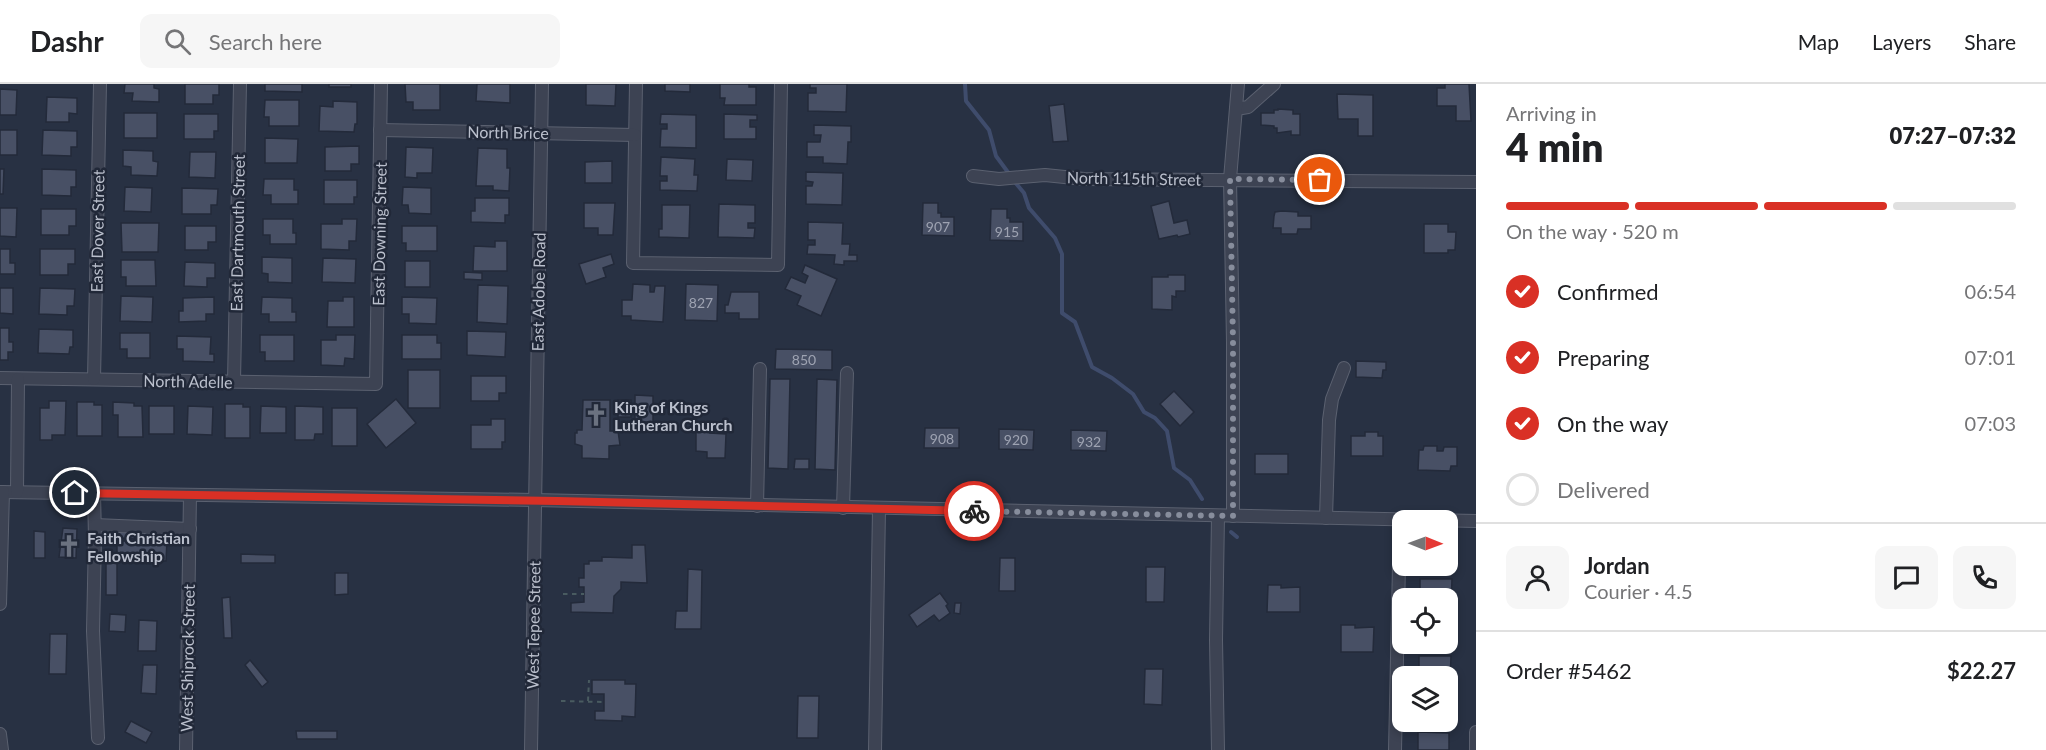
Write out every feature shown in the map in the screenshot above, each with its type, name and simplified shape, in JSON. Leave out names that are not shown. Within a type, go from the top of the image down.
[{"type":"street","name":"East Dover Street","points":[[94,379],[100,84]]},
{"type":"street","name":"East Dartmouth Street","points":[[234,381],[240,84]]},
{"type":"street","name":"East Downing Street","points":[[376,384],[381,84]]},
{"type":"street","name":"East Adobe Road","points":[[534,501],[542,84]]},
{"type":"street","points":[[636,84],[633,263],[778,265],[781,84]]},
{"type":"street","points":[[1233,516],[1230,179],[1238,84]]},
{"type":"street","points":[[1236,109],[1248,107],[1274,84]]},
{"type":"street","name":"North Brice","points":[[380,130],[635,135]]},
{"type":"street","name":"North 115th Street","points":[[973,176],[999,179],[1045,175],[1084,179],[1476,182]]},
{"type":"street","points":[[1326,518],[1329,420],[1332,399],[1344,368]]},
{"type":"street","points":[[757,506],[760,369]]},
{"type":"street","points":[[843,508],[847,373]]},
{"type":"street","name":"North Adelle","points":[[0,378],[376,384]]},
{"type":"street","points":[[17,492],[18,379]]},
{"type":"street","points":[[0,604],[2,492],[1392,519]]},
{"type":"street","points":[[94,493],[93,631],[98,738]]},
{"type":"street","name":"West Shiprock Street","points":[[186,750],[190,495]]},
{"type":"street","name":"West Tepee Street","points":[[531,750],[534,501]]},
{"type":"street","points":[[875,750],[879,509]]},
{"type":"street","points":[[1218,516],[1216,640],[1218,750]]},
{"type":"street","points":[[1458,521],[1476,521]]},
{"type":"street","points":[[95,525],[190,529]]},
{"type":"street","points":[[1395,750],[1399,576]]},
{"type":"street","points":[[1476,732],[1476,750]]},
{"type":"street","points":[[0,734],[2,750]]},
{"type":"path","points":[[563,594],[584,594]]},
{"type":"path","points":[[588,702],[589,680]]},
{"type":"path","points":[[561,701],[604,702]]},
{"type":"building","points":[[125,84],[154,84],[154,88],[159,89],[159,102],[132,101],[133,93],[124,93]]},
{"type":"building","points":[[185,84],[219,84],[219,95],[213,95],[213,104],[185,104]]},
{"type":"building","points":[[265,84],[302,84],[302,92],[265,91]]},
{"type":"building","points":[[329,84],[351,84],[351,87],[329,87]]},
{"type":"building","points":[[405,84],[440,84],[440,110],[413,110],[413,102],[406,102]]},
{"type":"building","points":[[477,84],[510,84],[510,103],[476,101]]},
{"type":"building","points":[[586,84],[616,84],[615,106],[586,105]]},
{"type":"building","points":[[665,84],[690,84],[690,92],[665,91]]},
{"type":"building","points":[[720,84],[749,84],[749,87],[756,87],[756,105],[724,105],[725,98],[720,98]]},
{"type":"building","points":[[810,84],[847,84],[846,112],[808,111],[808,93],[816,93],[816,88],[810,88]]},
{"type":"building","points":[[1445,84],[1469,84],[1471,121],[1456,121],[1456,106],[1437,106],[1437,88],[1445,88]]},
{"type":"building","points":[[0,89],[17,90],[16,115],[0,115]]},
{"type":"building","points":[[1337,94],[1373,95],[1373,136],[1358,136],[1358,119],[1338,119]]},
{"type":"building","points":[[47,97],[77,98],[77,114],[69,113],[69,122],[46,122]]},
{"type":"building","points":[[265,100],[299,100],[299,126],[269,126],[269,117],[264,117]]},
{"type":"building","points":[[333,101],[357,102],[357,124],[355,124],[354,132],[319,131],[320,106],[333,107]]},
{"type":"building","points":[[1064,104],[1068,141],[1053,142],[1049,106]]},
{"type":"building","points":[[1274,110],[1293,110],[1293,114],[1300,114],[1300,135],[1291,135],[1291,131],[1277,133],[1277,128],[1274,126],[1261,125],[1261,113],[1274,113]]},
{"type":"building","points":[[124,113],[157,113],[157,138],[124,138]]},
{"type":"building","points":[[184,114],[218,114],[218,131],[214,131],[214,139],[184,139]]},
{"type":"building","points":[[661,114],[696,115],[696,148],[660,147],[661,129],[667,129],[667,124],[660,124]]},
{"type":"building","points":[[724,114],[757,115],[757,120],[750,120],[750,127],[756,127],[756,139],[724,139]]},
{"type":"building","points":[[814,125],[851,126],[847,164],[823,163],[823,157],[807,157],[807,142],[820,142],[821,135],[814,135]]},
{"type":"building","points":[[0,130],[17,130],[17,155],[0,155]]},
{"type":"building","points":[[43,130],[77,131],[77,147],[71,147],[71,156],[42,155]]},
{"type":"building","points":[[265,138],[298,139],[297,163],[265,163]]},
{"type":"building","points":[[359,146],[359,164],[351,164],[351,171],[325,171],[325,147]]},
{"type":"building","points":[[406,147],[433,148],[432,173],[417,173],[417,178],[405,177]]},
{"type":"building","points":[[478,148],[507,149],[507,168],[510,168],[509,191],[493,190],[493,186],[476,186]]},
{"type":"building","points":[[123,150],[153,151],[153,161],[158,162],[157,176],[131,175],[131,167],[123,166]]},
{"type":"building","points":[[190,152],[216,152],[215,178],[189,177]]},
{"type":"building","points":[[661,157],[695,159],[694,175],[698,175],[697,191],[660,190],[660,181],[667,181],[667,176],[660,176]]},
{"type":"building","points":[[727,159],[753,160],[752,181],[726,180]]},
{"type":"building","points":[[612,161],[612,183],[585,183],[585,162]]},
{"type":"building","points":[[0,169],[4,169],[3,194],[0,194]]},
{"type":"building","points":[[42,169],[76,170],[76,187],[71,187],[71,196],[42,195]]},
{"type":"building","points":[[806,172],[843,173],[842,205],[806,204],[806,186],[812,186],[813,182],[806,181]]},
{"type":"building","points":[[264,179],[294,179],[294,190],[298,190],[298,204],[271,204],[271,195],[263,195]]},
{"type":"building","points":[[324,180],[357,180],[357,197],[354,197],[354,204],[324,204]]},
{"type":"building","points":[[125,187],[152,188],[151,212],[124,211]]},
{"type":"building","points":[[403,187],[431,188],[431,214],[409,213],[408,205],[402,205]]},
{"type":"building","points":[[182,188],[218,189],[217,205],[211,205],[211,214],[182,214]]},
{"type":"building","points":[[475,198],[509,198],[509,215],[505,215],[505,223],[471,222],[471,211],[475,211]]},
{"type":"building","points":[[1169,201],[1174,223],[1187,220],[1190,234],[1159,239],[1151,206]]},
{"type":"building","points":[[584,203],[615,203],[613,235],[598,235],[598,228],[584,228]]},
{"type":"building","points":[[923,203],[938,203],[938,213],[941,213],[941,217],[954,217],[954,236],[922,235]]},
{"type":"building","points":[[719,204],[755,205],[755,223],[748,223],[748,228],[755,228],[754,238],[718,237]]},
{"type":"building","points":[[662,205],[690,205],[689,238],[659,237],[659,229],[662,229]]},
{"type":"building","points":[[0,208],[17,208],[16,237],[0,236]]},
{"type":"building","points":[[41,209],[76,209],[76,226],[69,226],[69,235],[41,235]]},
{"type":"building","points":[[991,209],[1007,209],[1007,218],[1010,218],[1010,222],[1023,222],[1023,241],[990,240]]},
{"type":"building","points":[[1275,212],[1298,212],[1298,216],[1311,216],[1311,229],[1298,229],[1297,234],[1281,234],[1281,228],[1273,228]]},
{"type":"building","points":[[263,219],[293,219],[296,244],[270,244],[270,235],[263,235]]},
{"type":"building","points":[[342,219],[357,219],[356,241],[349,241],[349,250],[321,249],[321,224],[342,224]]},
{"type":"building","points":[[808,222],[843,223],[842,244],[850,244],[849,255],[857,255],[857,261],[844,261],[844,265],[834,264],[835,255],[807,254],[808,245],[815,245],[815,240],[808,240]]},
{"type":"building","points":[[121,223],[159,223],[158,252],[122,252]]},
{"type":"building","points":[[1424,224],[1448,224],[1448,232],[1456,232],[1455,250],[1448,250],[1448,253],[1424,253]]},
{"type":"building","points":[[185,226],[216,226],[216,242],[208,242],[208,250],[185,250]]},
{"type":"building","points":[[402,226],[437,226],[437,251],[406,251],[406,243],[402,243]]},
{"type":"building","points":[[495,241],[507,241],[507,271],[473,271],[474,246],[495,247]]},
{"type":"building","points":[[0,249],[10,249],[10,263],[15,263],[15,274],[0,274]]},
{"type":"building","points":[[40,249],[75,249],[75,264],[68,264],[68,275],[40,275]]},
{"type":"building","points":[[611,254],[614,264],[603,268],[606,277],[586,284],[579,264]]},
{"type":"building","points":[[262,257],[292,258],[292,283],[268,282],[268,274],[262,273]]},
{"type":"building","points":[[323,258],[356,259],[355,283],[322,282]]},
{"type":"building","points":[[121,260],[155,260],[156,286],[126,286],[126,277],[121,277]]},
{"type":"building","points":[[405,261],[430,261],[430,287],[405,287]]},
{"type":"building","points":[[185,262],[215,263],[215,278],[207,278],[207,287],[184,286]]},
{"type":"building","points":[[805,265],[837,279],[821,316],[797,305],[801,296],[785,289],[791,277],[805,283],[808,276],[802,273]]},
{"type":"building","points":[[464,272],[482,273],[482,280],[464,279]]},
{"type":"building","points":[[1168,275],[1185,275],[1185,291],[1176,291],[1176,297],[1172,296],[1172,310],[1152,309],[1152,277],[1168,277]]},
{"type":"building","points":[[633,284],[650,285],[650,292],[654,292],[655,286],[665,286],[663,322],[631,320],[631,316],[622,316],[622,300],[632,300]]},
{"type":"building","points":[[686,284],[718,285],[717,321],[685,320]]},
{"type":"building","points":[[478,285],[508,286],[507,324],[477,322]]},
{"type":"building","points":[[0,288],[13,288],[13,314],[0,313]]},
{"type":"building","points":[[40,288],[75,289],[74,306],[67,306],[67,315],[39,314]]},
{"type":"building","points":[[731,292],[759,292],[759,319],[739,319],[739,313],[725,313],[725,305],[728,305]]},
{"type":"building","points":[[121,296],[153,297],[152,322],[120,321]]},
{"type":"building","points":[[214,297],[214,314],[206,314],[206,321],[179,322],[179,311],[183,311],[183,298]]},
{"type":"building","points":[[262,297],[292,298],[292,312],[296,312],[296,322],[269,322],[269,314],[261,314]]},
{"type":"building","points":[[343,297],[354,297],[354,327],[327,327],[328,301],[343,301]]},
{"type":"building","points":[[402,297],[437,298],[436,324],[409,323],[409,314],[402,314]]},
{"type":"building","points":[[0,328],[9,328],[9,342],[13,342],[13,352],[8,352],[8,360],[0,360]]},
{"type":"building","points":[[39,329],[73,330],[73,347],[70,347],[69,354],[38,353]]},
{"type":"building","points":[[467,331],[506,332],[505,357],[467,355]]},
{"type":"building","points":[[120,333],[150,333],[150,358],[127,358],[127,349],[120,349]]},
{"type":"building","points":[[260,335],[294,335],[294,361],[265,361],[265,352],[260,352]]},
{"type":"building","points":[[336,335],[355,335],[354,359],[345,358],[344,366],[321,365],[321,340],[336,340]]},
{"type":"building","points":[[402,335],[437,335],[437,343],[441,343],[441,359],[402,359]]},
{"type":"building","points":[[177,336],[211,337],[210,354],[214,354],[214,362],[183,361],[183,349],[177,349]]},
{"type":"building","points":[[776,349],[832,350],[832,370],[775,369]]},
{"type":"building","points":[[1356,361],[1386,362],[1386,370],[1383,370],[1382,378],[1356,377]]},
{"type":"building","points":[[408,370],[440,370],[440,408],[408,408]]},
{"type":"building","points":[[471,376],[506,376],[506,393],[499,393],[499,401],[471,401]]},
{"type":"building","points":[[770,379],[790,379],[788,469],[768,468]]},
{"type":"building","points":[[817,379],[837,380],[835,470],[815,469]]},
{"type":"building","points":[[1174,391],[1194,412],[1180,426],[1160,404]]},
{"type":"building","points":[[635,395],[653,396],[653,422],[635,422]]},
{"type":"building","points":[[396,399],[416,423],[386,448],[367,424]]},
{"type":"building","name":"King of Kings Lutheran Church","points":[[583,400],[610,400],[610,431],[618,431],[620,445],[609,446],[609,459],[582,458],[582,446],[575,444],[575,433],[577,430],[582,430]]},
{"type":"building","points":[[618,400],[631,400],[631,417],[618,417]]},
{"type":"building","points":[[49,401],[66,401],[65,435],[52,435],[52,440],[40,440],[40,408],[49,408]]},
{"type":"building","points":[[77,402],[94,402],[94,405],[102,405],[102,436],[77,436]]},
{"type":"building","points":[[113,402],[134,403],[134,406],[142,406],[143,437],[118,437],[118,415],[113,415]]},
{"type":"building","points":[[225,404],[243,404],[243,407],[250,407],[250,438],[225,438]]},
{"type":"building","points":[[149,406],[174,406],[174,434],[149,434]]},
{"type":"building","points":[[188,406],[213,407],[212,435],[187,434]]},
{"type":"building","points":[[261,406],[286,407],[286,433],[260,433]]},
{"type":"building","points":[[295,406],[323,407],[323,434],[315,434],[314,440],[295,440]]},
{"type":"building","points":[[332,408],[357,408],[357,446],[332,446]]},
{"type":"building","points":[[491,419],[505,419],[505,442],[502,442],[502,449],[471,449],[471,425],[491,425]]},
{"type":"building","points":[[925,428],[959,428],[959,448],[924,448]]},
{"type":"building","points":[[696,429],[710,429],[710,433],[726,434],[725,458],[707,458],[707,452],[696,451]]},
{"type":"building","points":[[999,429],[1034,430],[1033,450],[999,449]]},
{"type":"building","points":[[1071,430],[1107,431],[1106,451],[1071,450]]},
{"type":"building","points":[[1365,432],[1378,432],[1378,436],[1383,436],[1383,456],[1351,456],[1351,436],[1365,436]]},
{"type":"building","points":[[1424,446],[1437,446],[1437,451],[1443,451],[1444,447],[1457,447],[1457,466],[1451,466],[1450,471],[1418,470],[1419,450],[1423,450]]},
{"type":"building","points":[[1255,454],[1288,454],[1288,474],[1255,474]]},
{"type":"building","points":[[795,459],[809,459],[809,469],[794,469]]},
{"type":"building","name":"Faith Christian Fellowship","points":[[63,528],[77,529],[76,558],[59,557]]},
{"type":"building","points":[[34,531],[45,532],[45,558],[34,558]]},
{"type":"building","points":[[120,532],[152,533],[152,539],[119,538]]},
{"type":"building","points":[[117,541],[167,541],[166,561],[117,560]]},
{"type":"building","points":[[632,545],[645,545],[647,583],[621,582],[621,589],[614,596],[613,613],[571,612],[571,603],[584,602],[584,587],[579,587],[579,578],[584,578],[584,564],[589,564],[589,561],[602,561],[602,557],[632,558]]},
{"type":"building","points":[[241,554],[275,555],[275,563],[241,563]]},
{"type":"building","points":[[1000,558],[1015,558],[1015,591],[999,591]]},
{"type":"building","points":[[106,563],[117,563],[117,595],[106,595]]},
{"type":"building","points":[[1146,567],[1165,567],[1164,602],[1146,602]]},
{"type":"building","points":[[688,569],[702,570],[701,629],[675,629],[676,611],[687,611]]},
{"type":"building","points":[[335,573],[348,573],[348,594],[335,595]]},
{"type":"building","points":[[1420,579],[1452,579],[1452,588],[1420,588]]},
{"type":"building","points":[[1268,585],[1281,585],[1281,588],[1300,587],[1300,612],[1267,612]]},
{"type":"building","points":[[940,593],[948,604],[946,606],[950,613],[939,621],[934,615],[917,627],[909,615]]},
{"type":"building","points":[[230,597],[232,638],[224,638],[222,598]]},
{"type":"building","points":[[955,603],[961,603],[960,614],[954,613]]},
{"type":"building","points":[[110,614],[126,615],[125,632],[109,631]]},
{"type":"building","points":[[139,620],[157,621],[156,651],[138,651]]},
{"type":"building","points":[[1341,625],[1355,625],[1355,628],[1374,627],[1373,652],[1341,652]]},
{"type":"building","points":[[50,634],[67,634],[66,674],[49,674]]},
{"type":"building","points":[[1419,656],[1451,656],[1451,666],[1419,666]]},
{"type":"building","points":[[250,660],[268,682],[262,687],[245,665]]},
{"type":"building","points":[[143,665],[157,665],[156,694],[141,693]]},
{"type":"building","points":[[1145,669],[1163,669],[1162,705],[1144,704]]},
{"type":"building","points":[[592,680],[625,680],[625,684],[636,684],[635,717],[622,716],[622,721],[595,720],[595,711],[604,711],[604,694],[592,694]]},
{"type":"building","points":[[798,696],[819,696],[818,738],[797,738]]},
{"type":"building","points":[[131,721],[152,732],[146,743],[125,732]]},
{"type":"building","points":[[296,731],[337,731],[337,739],[297,739]]},
{"type":"building","points":[[1418,732],[1449,733],[1449,750],[1418,750]]},
{"type":"waterway","points":[[965,84],[966,101],[989,130],[996,156],[1010,175]]},
{"type":"waterway","points":[[1014,181],[1024,193],[1029,208],[1055,238],[1062,254],[1062,313],[1075,322],[1092,367],[1112,378],[1133,394],[1144,412],[1155,418],[1167,431],[1174,468],[1190,480],[1202,499]]},
{"type":"waterway","points":[[1231,532],[1237,537]]},
{"type":"way so far","points":[[974,511],[1233,516],[1230,179],[1320,180]]},
{"type":"place","name":"King of Kings Lutheran Church","points":[[596,415]]},
{"type":"place","name":"Faith Christian Fellowship","points":[[69,546]]},
{"type":"route","points":[[75,493],[974,511]]}]
